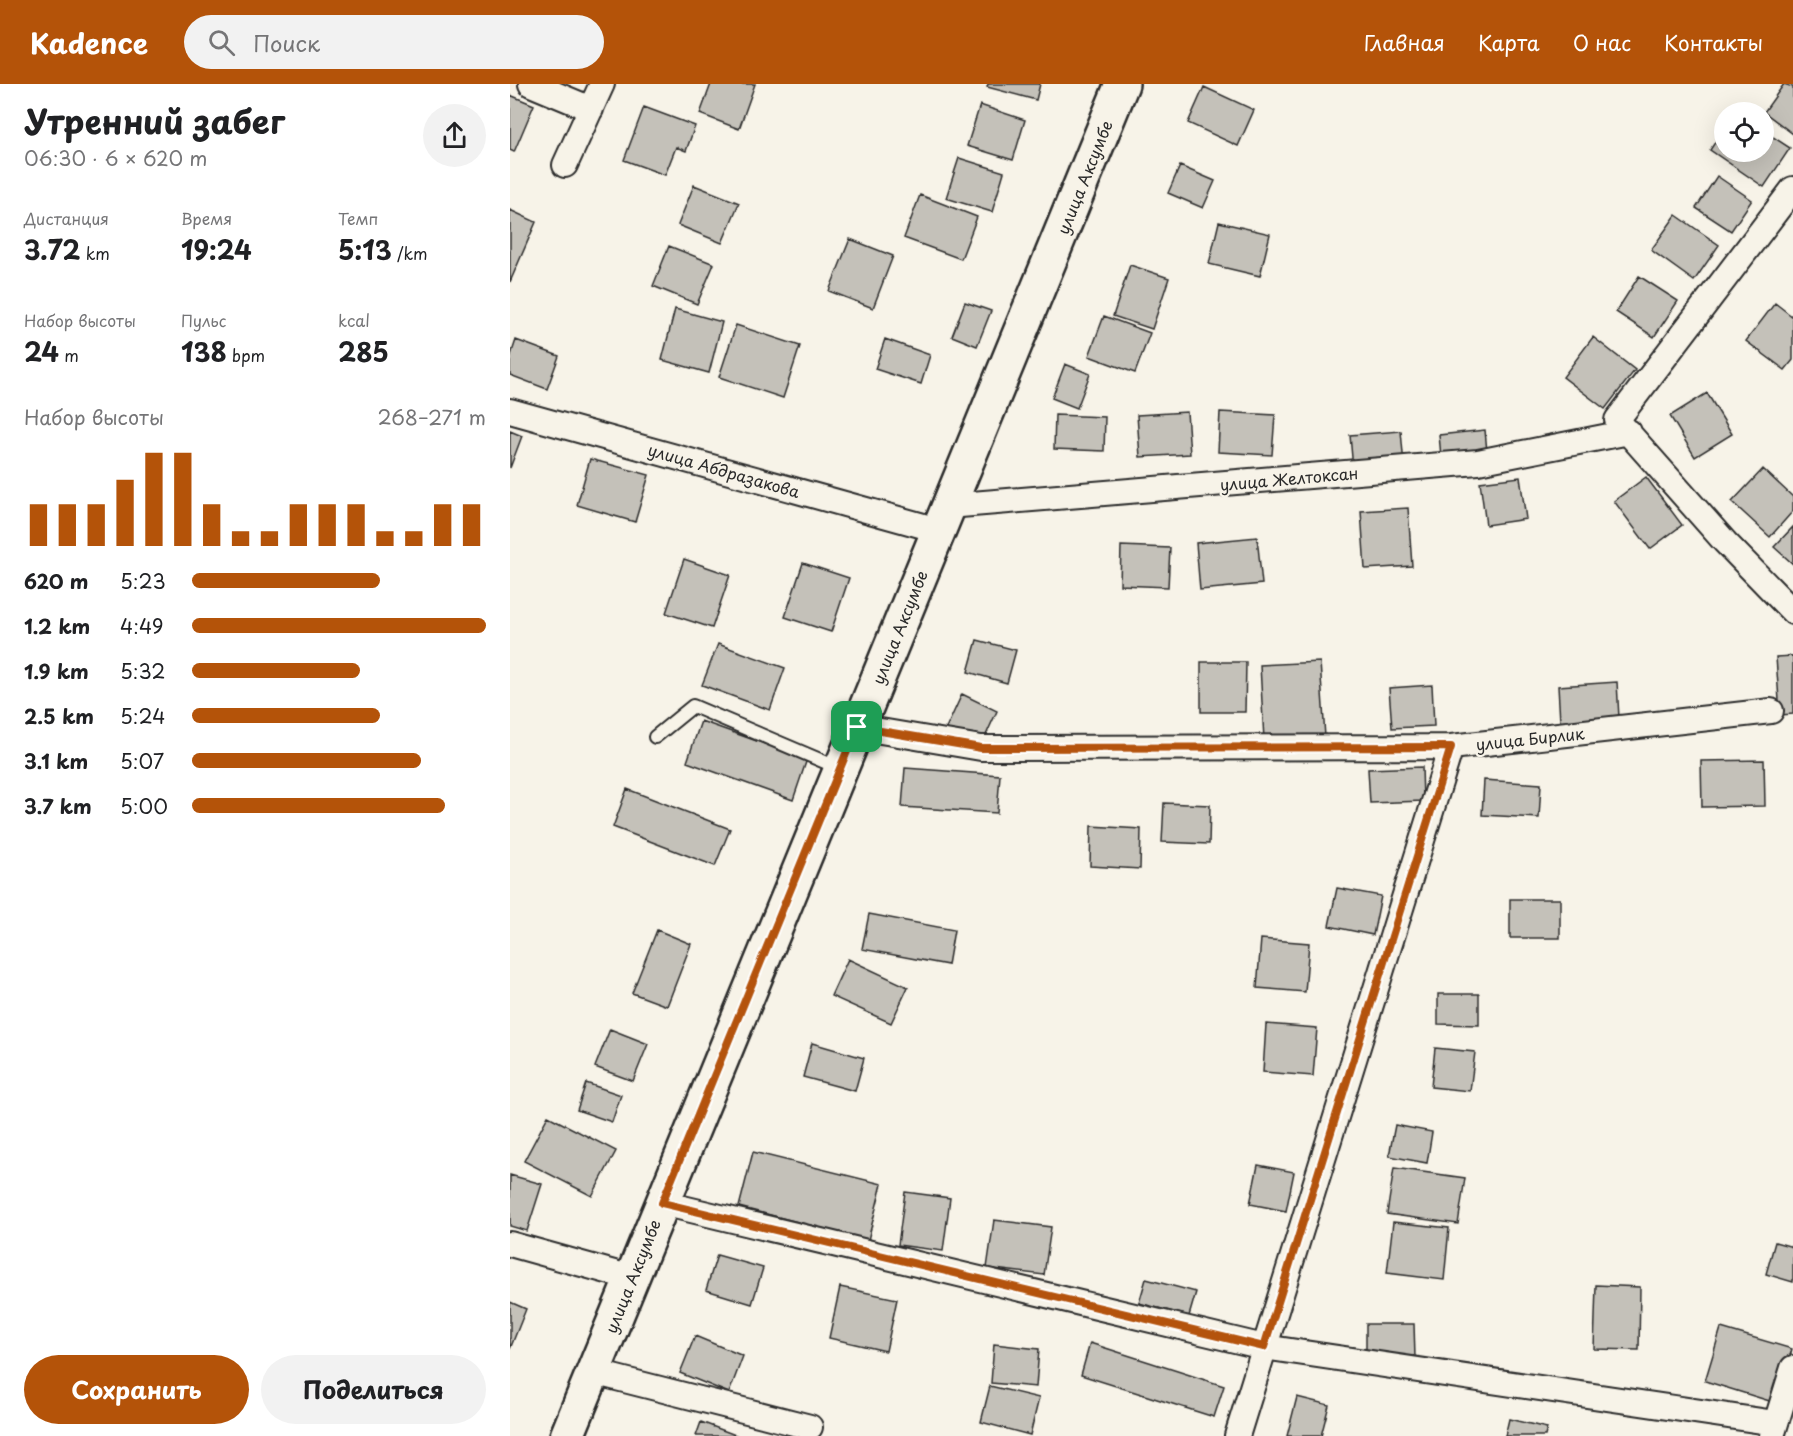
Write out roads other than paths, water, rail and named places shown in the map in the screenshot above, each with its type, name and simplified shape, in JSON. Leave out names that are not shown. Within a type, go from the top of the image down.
[{"type":"main road","name":"улица Аксумбе","points":[[567,1436],[1122,84]]},
{"type":"street","points":[[531,84],[591,109]]},
{"type":"street","points":[[565,165],[602,84]]},
{"type":"street","points":[[1793,189],[1617,420],[1725,542],[1793,612]]},
{"type":"street","name":"улица Абдразакова","points":[[510,411],[943,518]]},
{"type":"street","name":"улица Желтоксан","points":[[943,518],[1478,462],[1629,432]]},
{"type":"street","name":"улица Бирлик","points":[[857,727],[981,748],[1451,747],[1771,711]]},
{"type":"street","points":[[1237,1436],[1451,747]]},
{"type":"street","points":[[662,1203],[1264,1347],[1774,1429],[1793,1368]]},
{"type":"street","points":[[510,1244],[632,1278]]},
{"type":"street","points":[[593,1372],[810,1427]]},
{"type":"lane","points":[[655,737],[693,706],[840,769]]}]
